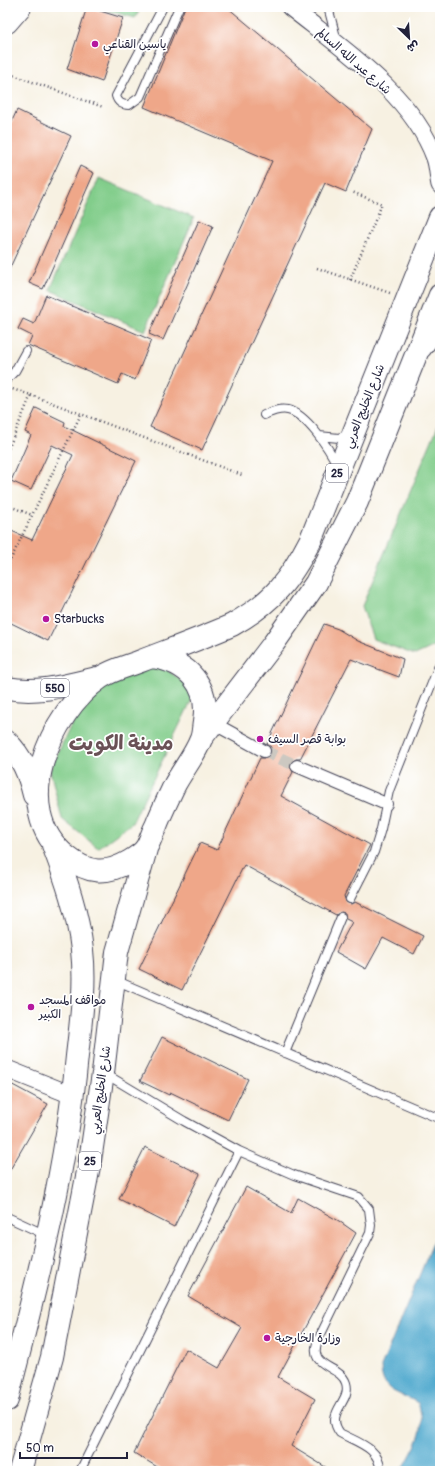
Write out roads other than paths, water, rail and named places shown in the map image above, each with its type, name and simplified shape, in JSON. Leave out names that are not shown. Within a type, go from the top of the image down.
[{"type":"main road","points":[[7,22],[20,7]]},
{"type":"main road","name":"شارع الخليج العربي","points":[[153,657],[232,625],[250,615],[270,599],[296,568],[311,539],[440,216]]},
{"type":"main road","name":"25","points":[[52,842],[74,862],[85,868],[107,871],[116,869],[146,849],[180,774],[207,731],[274,644],[316,583],[357,502],[440,295]]},
{"type":"main road","name":"25","points":[[7,1400],[48,1236],[74,1096],[83,990],[82,950],[76,917],[63,872],[38,809],[37,788],[39,774],[51,740],[59,724],[83,691],[102,676],[153,657],[175,662],[187,671],[197,682],[205,703],[207,731]]},
{"type":"main road","name":"550","points":[[7,688],[36,690],[60,687],[102,676]]},
{"type":"main road","points":[[7,742],[23,763],[30,778],[38,809]]},
{"type":"main road","name":"شارع الخليج العربي","points":[[20,1471],[52,1357],[90,1162],[103,1073],[116,952],[146,849]]},
{"type":"street","name":"شارع عبد الله السالم","points":[[290,7],[339,46],[384,86],[416,123],[435,159],[440,184]]},
{"type":"street","points":[[207,731],[264,751]]},
{"type":"street","points":[[297,766],[386,804]]},
{"type":"street","points":[[7,1069],[74,1096]]},
{"type":"lane","points":[[163,7],[116,96],[118,101],[124,105],[129,106],[140,97],[179,7]]},
{"type":"lane","points":[[328,7],[339,46]]},
{"type":"lane","points":[[406,381],[440,333]]},
{"type":"lane","points":[[7,379],[15,371],[26,351]]},
{"type":"lane","points":[[264,415],[275,410],[288,410],[299,415],[319,436],[333,457],[338,469]]},
{"type":"lane","points":[[319,436],[339,438],[354,432]]},
{"type":"lane","points":[[350,899],[374,852],[381,829],[389,791],[440,664]]},
{"type":"lane","points":[[285,1053],[341,917]]},
{"type":"lane","points":[[114,979],[440,1119]]},
{"type":"lane","points":[[103,1073],[184,1122],[239,1151],[294,1175],[352,1193],[365,1203],[369,1210],[372,1225],[370,1233],[316,1344],[315,1349],[319,1361],[343,1378],[347,1385],[346,1393],[335,1417],[336,1428],[340,1432],[375,1452],[379,1458],[380,1471]]},
{"type":"lane","points":[[80,1471],[239,1151]]},
{"type":"lane","points":[[7,1217],[48,1236]]},
{"type":"lane","points":[[7,1358],[16,1349],[24,1335]]},
{"type":"water","points":[[440,1226],[440,1471],[402,1471],[419,1438],[422,1422],[421,1413],[418,1403],[392,1391],[388,1387],[384,1382],[381,1367]]},
{"type":"tunnel","points":[[264,751],[297,766]]},
{"type":"place","name":"ياسين القناعي","points":[[95,44]]},
{"type":"place","name":"Starbucks","points":[[46,619]]},
{"type":"place","name":"بوابة قصر السيف","points":[[260,739]]},
{"type":"place","name":"مواقف المسجد الكبير","points":[[31,1007]]},
{"type":"place","name":"وزارة الخارجية","points":[[267,1338]]},
{"type":"district","name":"مدينة الكويت","points":[[121,743]]}]
